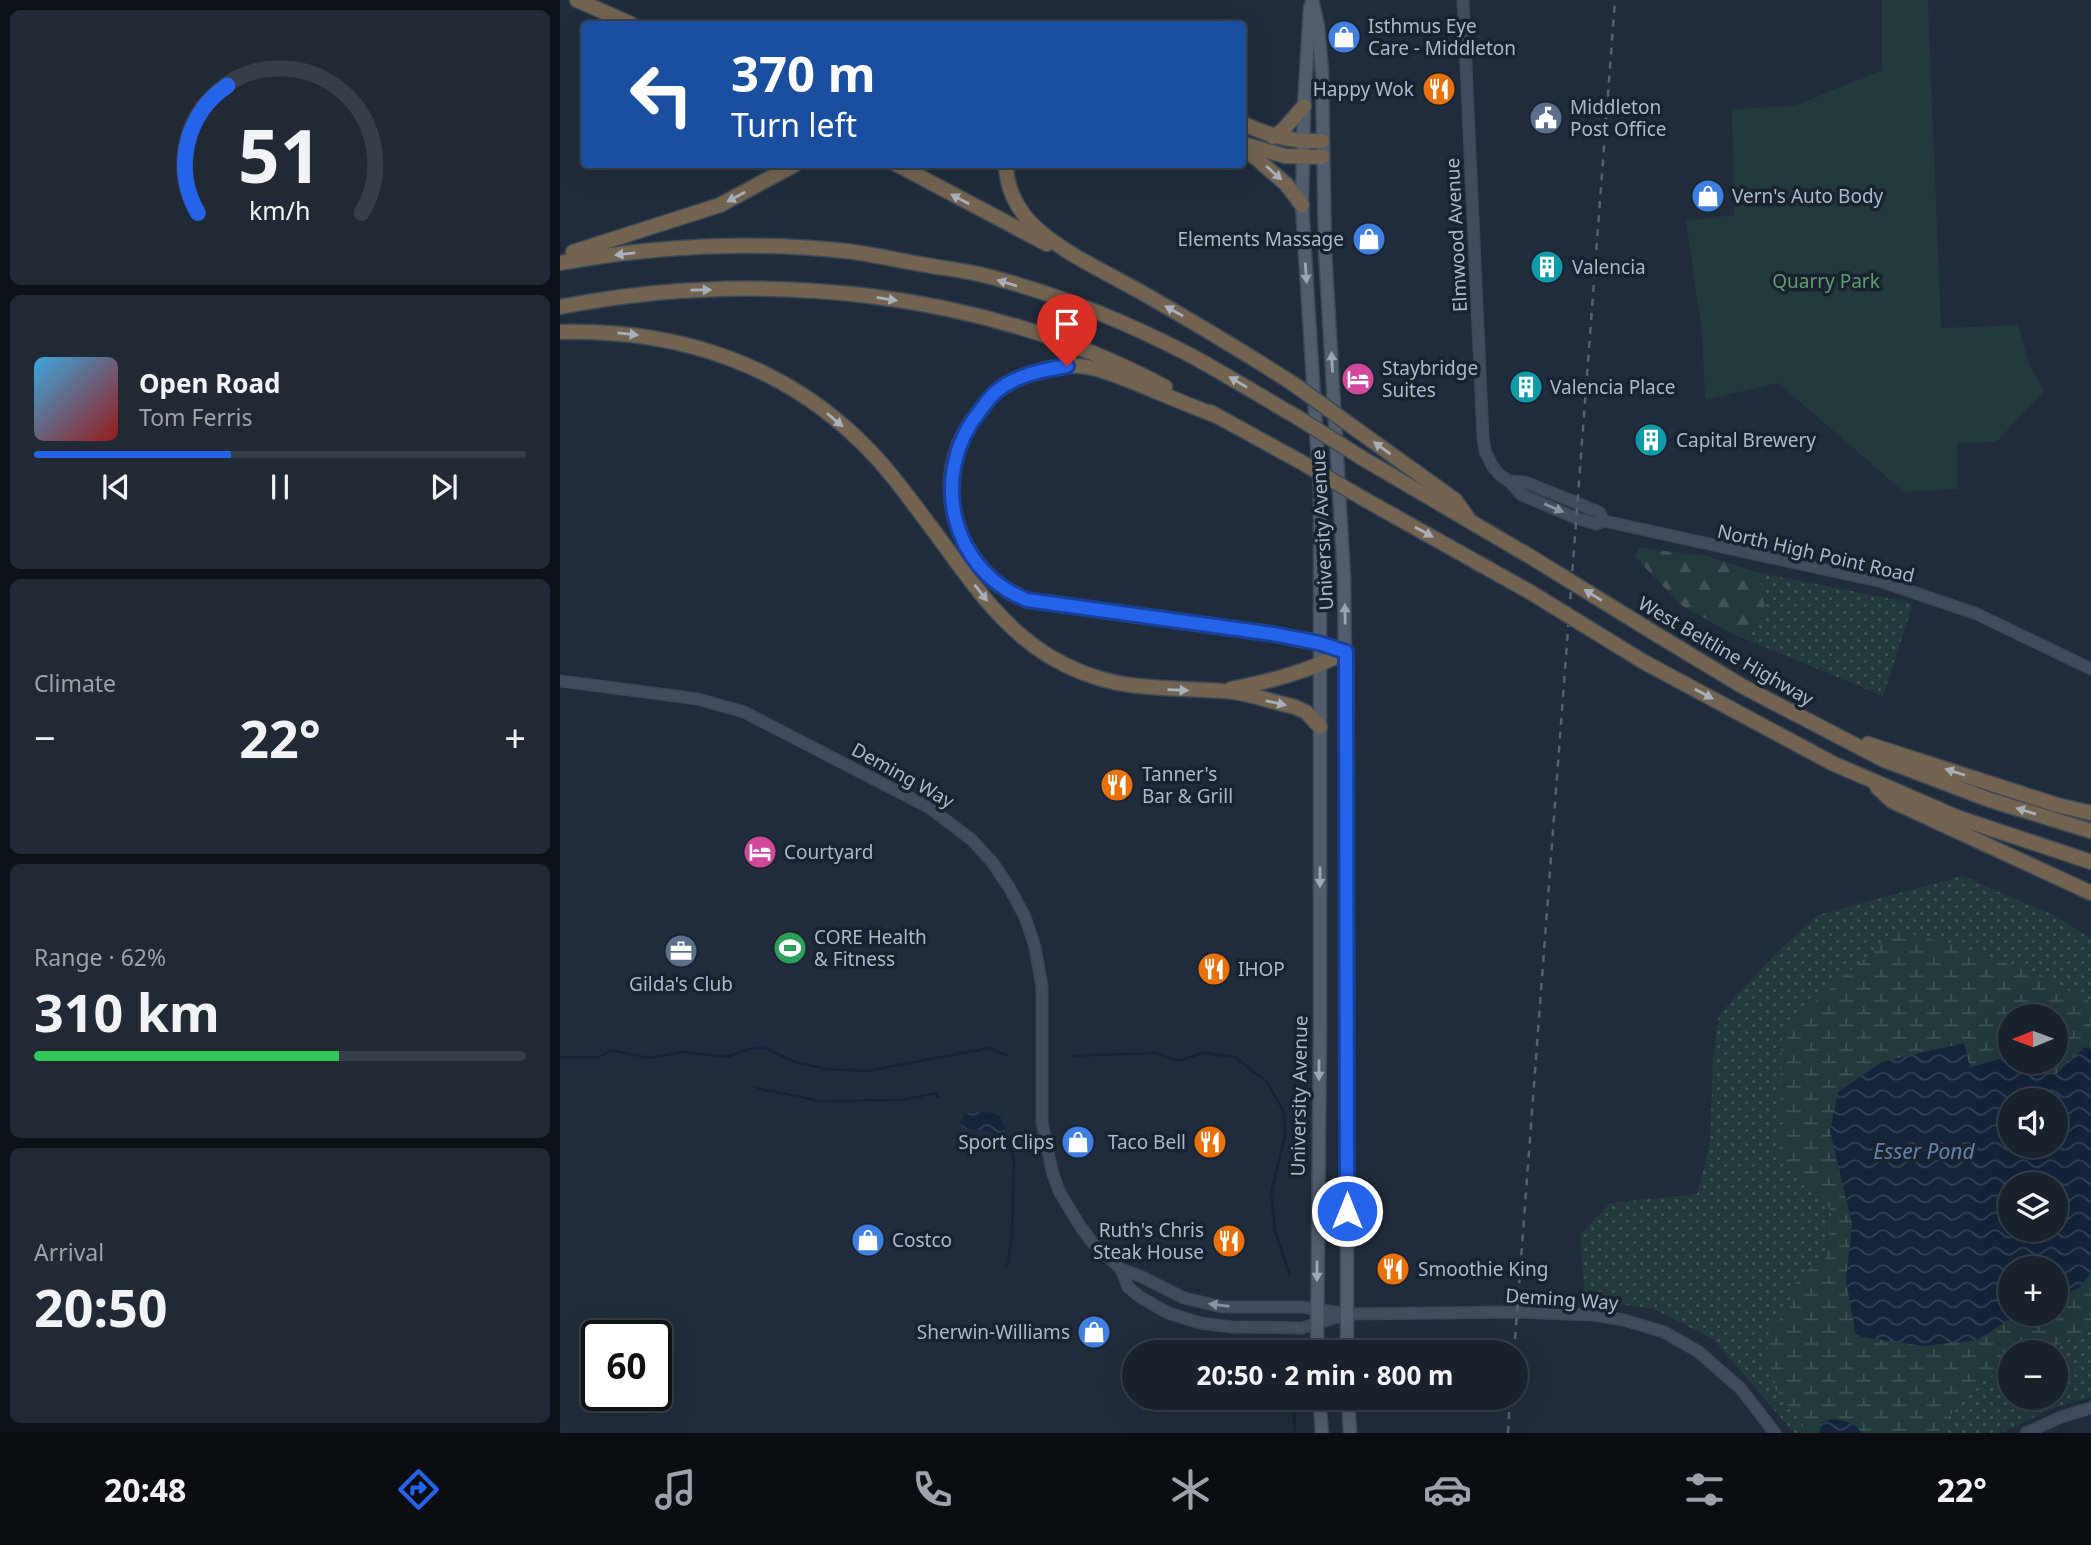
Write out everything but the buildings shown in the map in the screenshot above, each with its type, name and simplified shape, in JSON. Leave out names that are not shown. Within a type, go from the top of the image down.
[{"type":"highway","points":[[577,0],[624,21]]},
{"type":"highway","points":[[1273,137],[1283,130],[1304,106]]},
{"type":"highway","points":[[1246,125],[1273,137],[1304,142],[1322,141]]},
{"type":"highway","points":[[1246,145],[1303,158],[1322,157]]},
{"type":"highway","points":[[1246,148],[1286,184],[1302,205]]},
{"type":"highway","points":[[560,257],[720,205],[789,168]]},
{"type":"highway","points":[[903,168],[1041,242],[1086,262]]},
{"type":"highway","points":[[1007,168],[1009,186],[1018,206],[1030,222],[1046,236],[1086,262],[1220,336],[1295,385],[1455,500],[1471,522]]},
{"type":"highway","name":"West Beltline Highway","points":[[560,262],[651,251],[746,247],[849,252],[982,275],[1050,296],[1121,323],[1185,353],[1297,417],[1742,685],[1884,760],[1990,800],[2091,831]]},
{"type":"highway","points":[[560,307],[690,290],[819,290],[968,313],[1067,344],[1135,370],[1530,592],[1644,662],[1832,762],[1959,818],[2091,862]]},
{"type":"highway","points":[[560,332],[631,334],[691,345],[786,384],[822,409],[871,452],[985,599],[1009,625],[1032,645],[1068,666],[1122,685],[1226,691],[1295,707],[1306,712],[1320,727]]},
{"type":"highway","points":[[1217,416],[1096,368],[1055,368],[1012,382],[996,391],[963,436],[957,450],[952,483],[953,502],[961,537],[983,571],[1000,586],[1027,600],[1273,634],[1319,643],[1346,652]]},
{"type":"highway","points":[[1226,691],[1280,679],[1319,666],[1346,652]]},
{"type":"highway","points":[[1827,730],[2057,805],[2091,813]]},
{"type":"highway","points":[[1865,777],[1892,801],[2091,893]]},
{"type":"main road","name":"University Avenue","points":[[1311,0],[1304,106],[1302,205],[1320,478],[1317,1340]]},
{"type":"main road","name":"University Avenue","points":[[1311,0],[1318,26],[1324,105],[1322,157],[1325,250],[1342,516],[1346,652],[1347,1340]]},
{"type":"main road","points":[[1320,1410],[1322,1433]]},
{"type":"main road","points":[[1349,1410],[1350,1433]]},
{"type":"street","name":"Elmwood Avenue","points":[[1463,0],[1483,437],[1485,451],[1493,467]]},
{"type":"street","name":"North High Point Road","points":[[1493,467],[1509,481],[1525,482],[1599,512],[1604,521],[1883,582],[1977,614],[2091,669]]},
{"type":"street","name":"Deming Way","points":[[560,681],[698,699],[744,712],[930,808],[972,840],[992,862],[1009,887],[1025,917],[1035,947],[1042,987],[1042,1122],[1052,1171],[1059,1191],[1091,1242],[1121,1269],[1184,1298],[1239,1308],[1303,1307],[1347,1314],[1517,1312],[1594,1315],[1644,1325],[1684,1342],[1714,1364],[1741,1389],[1776,1433]]},
{"type":"street","name":"Deming Way","points":[[1121,1269],[1128,1287],[1140,1297],[1185,1320],[1232,1327],[1302,1328],[1347,1314]]},
{"type":"street","points":[[2026,1433],[2061,1417],[2091,1408]]},
{"type":"green space","name":"Quarry Park","points":[[1882,0],[1928,0],[1941,328],[2018,325],[2030,366],[2044,391],[1996,442],[1957,443],[1957,489],[1904,492],[1778,383],[1705,400],[1702,332],[1686,221],[1734,215],[1732,109],[1794,106],[1882,70]]},
{"type":"green space","points":[[1639,548],[1707,556],[1759,573],[1765,609],[1750,636],[1731,633],[1681,605],[1635,557]]},
{"type":"green space","points":[[1759,573],[1913,603],[1883,696],[1731,633],[1750,636],[1765,609]]},
{"type":"green space","points":[[1962,876],[2056,916],[2091,939],[2091,1002],[2033,973],[1779,1158],[1813,1185],[1832,1211],[1826,1258],[1797,1277],[1789,1310],[1769,1331],[1777,1377],[1774,1386],[1809,1433],[1794,1433],[1713,1339],[1653,1309],[1585,1299],[1580,1235],[1610,1203],[1697,1194],[1710,1144],[1713,1059],[1719,1015],[1778,951],[1818,915]]},
{"type":"green space","points":[[1898,930],[1969,950],[2033,973],[2091,1002],[2091,1330],[2068,1340],[1998,1340],[1998,1372],[1973,1385],[1937,1433],[1809,1433],[1773,1386],[1777,1377],[1766,1362],[1769,1330],[1789,1310],[1797,1277],[1826,1258],[1832,1212],[1813,1185],[1779,1158],[1782,1033]]},
{"type":"green space","points":[[2091,1330],[2091,1397],[2068,1404],[2068,1340]]},
{"type":"green space","points":[[1998,1372],[1998,1410],[2050,1410],[2001,1433],[1937,1433],[1973,1385]]},
{"type":"water","name":"Esser Pond","points":[[1964,1043],[1970,1067],[1998,1059],[1998,1074],[2068,1074],[2068,1063],[2085,1047],[2091,1049],[2091,1273],[2079,1288],[2068,1292],[2068,1256],[1998,1256],[1999,1326],[1977,1340],[1924,1346],[1856,1336],[1846,1281],[1852,1224],[1830,1131],[1838,1092],[1882,1062]]},
{"type":"water","points":[[966,1113],[995,1114],[1003,1121],[1005,1138],[985,1130],[965,1129],[961,1120]]},
{"type":"water","points":[[1833,1419],[1849,1423],[1862,1433],[1819,1433],[1822,1422]]},
{"type":"waterway","points":[[560,1057],[599,1057],[611,1050],[649,1058],[681,1052],[727,1057],[749,1049],[765,1048],[795,1062],[826,1069],[867,1071],[989,1048],[1008,1056]]},
{"type":"waterway","points":[[1072,1056],[1156,1053],[1179,1061],[1202,1053],[1235,1057],[1267,1082],[1284,1112],[1285,1136],[1271,1194],[1275,1231],[1289,1273]]},
{"type":"waterway","points":[[756,1088],[820,1101],[903,1100],[935,1093],[938,1097]]},
{"type":"waterway","points":[[1005,1138],[1014,1163],[1012,1234],[1006,1266]]},
{"type":"waterway","points":[[1294,1410],[1295,1433]]},
{"type":"railway","points":[[1515,1340],[1615,0]]},
{"type":"railway","points":[[1508,1433],[1509,1410]]},
{"type":"place","name":"Isthmus Eye Care - Middleton","points":[[1344,37]]},
{"type":"place","name":"Happy Wok","points":[[1439,89]]},
{"type":"place","name":"Middleton Post Office","points":[[1546,118]]},
{"type":"place","name":"Vern's Auto Body","points":[[1708,196]]},
{"type":"place","name":"Elements Massage","points":[[1369,239]]},
{"type":"place","name":"Valencia","points":[[1547,267]]},
{"type":"place","name":"Staybridge Suites","points":[[1358,379]]},
{"type":"place","name":"Valencia Place","points":[[1526,387]]},
{"type":"place","name":"Capital Brewery","points":[[1651,440]]},
{"type":"place","name":"Tanner's Bar & Grill","points":[[1117,785]]},
{"type":"place","name":"Courtyard","points":[[760,852]]},
{"type":"place","name":"CORE Health & Fitness","points":[[790,948]]},
{"type":"place","name":"Gilda's Club","points":[[681,951]]},
{"type":"place","name":"IHOP","points":[[1214,969]]},
{"type":"place","name":"Sport Clips","points":[[1078,1142]]},
{"type":"place","name":"Taco Bell","points":[[1210,1142]]},
{"type":"place","name":"Costco","points":[[868,1240]]},
{"type":"place","name":"Ruth's Chris Steak House","points":[[1229,1241]]},
{"type":"place","name":"Smoothie King","points":[[1393,1269]]},
{"type":"place","name":"Sherwin-Williams","points":[[1094,1332]]},
{"type":"route","points":[[1067,366],[1030,374],[996,391],[975,417],[957,450],[952,483],[956,521],[961,537],[983,571],[1000,586],[1027,600],[1273,634],[1319,643],[1346,652],[1347,1211]]}]
